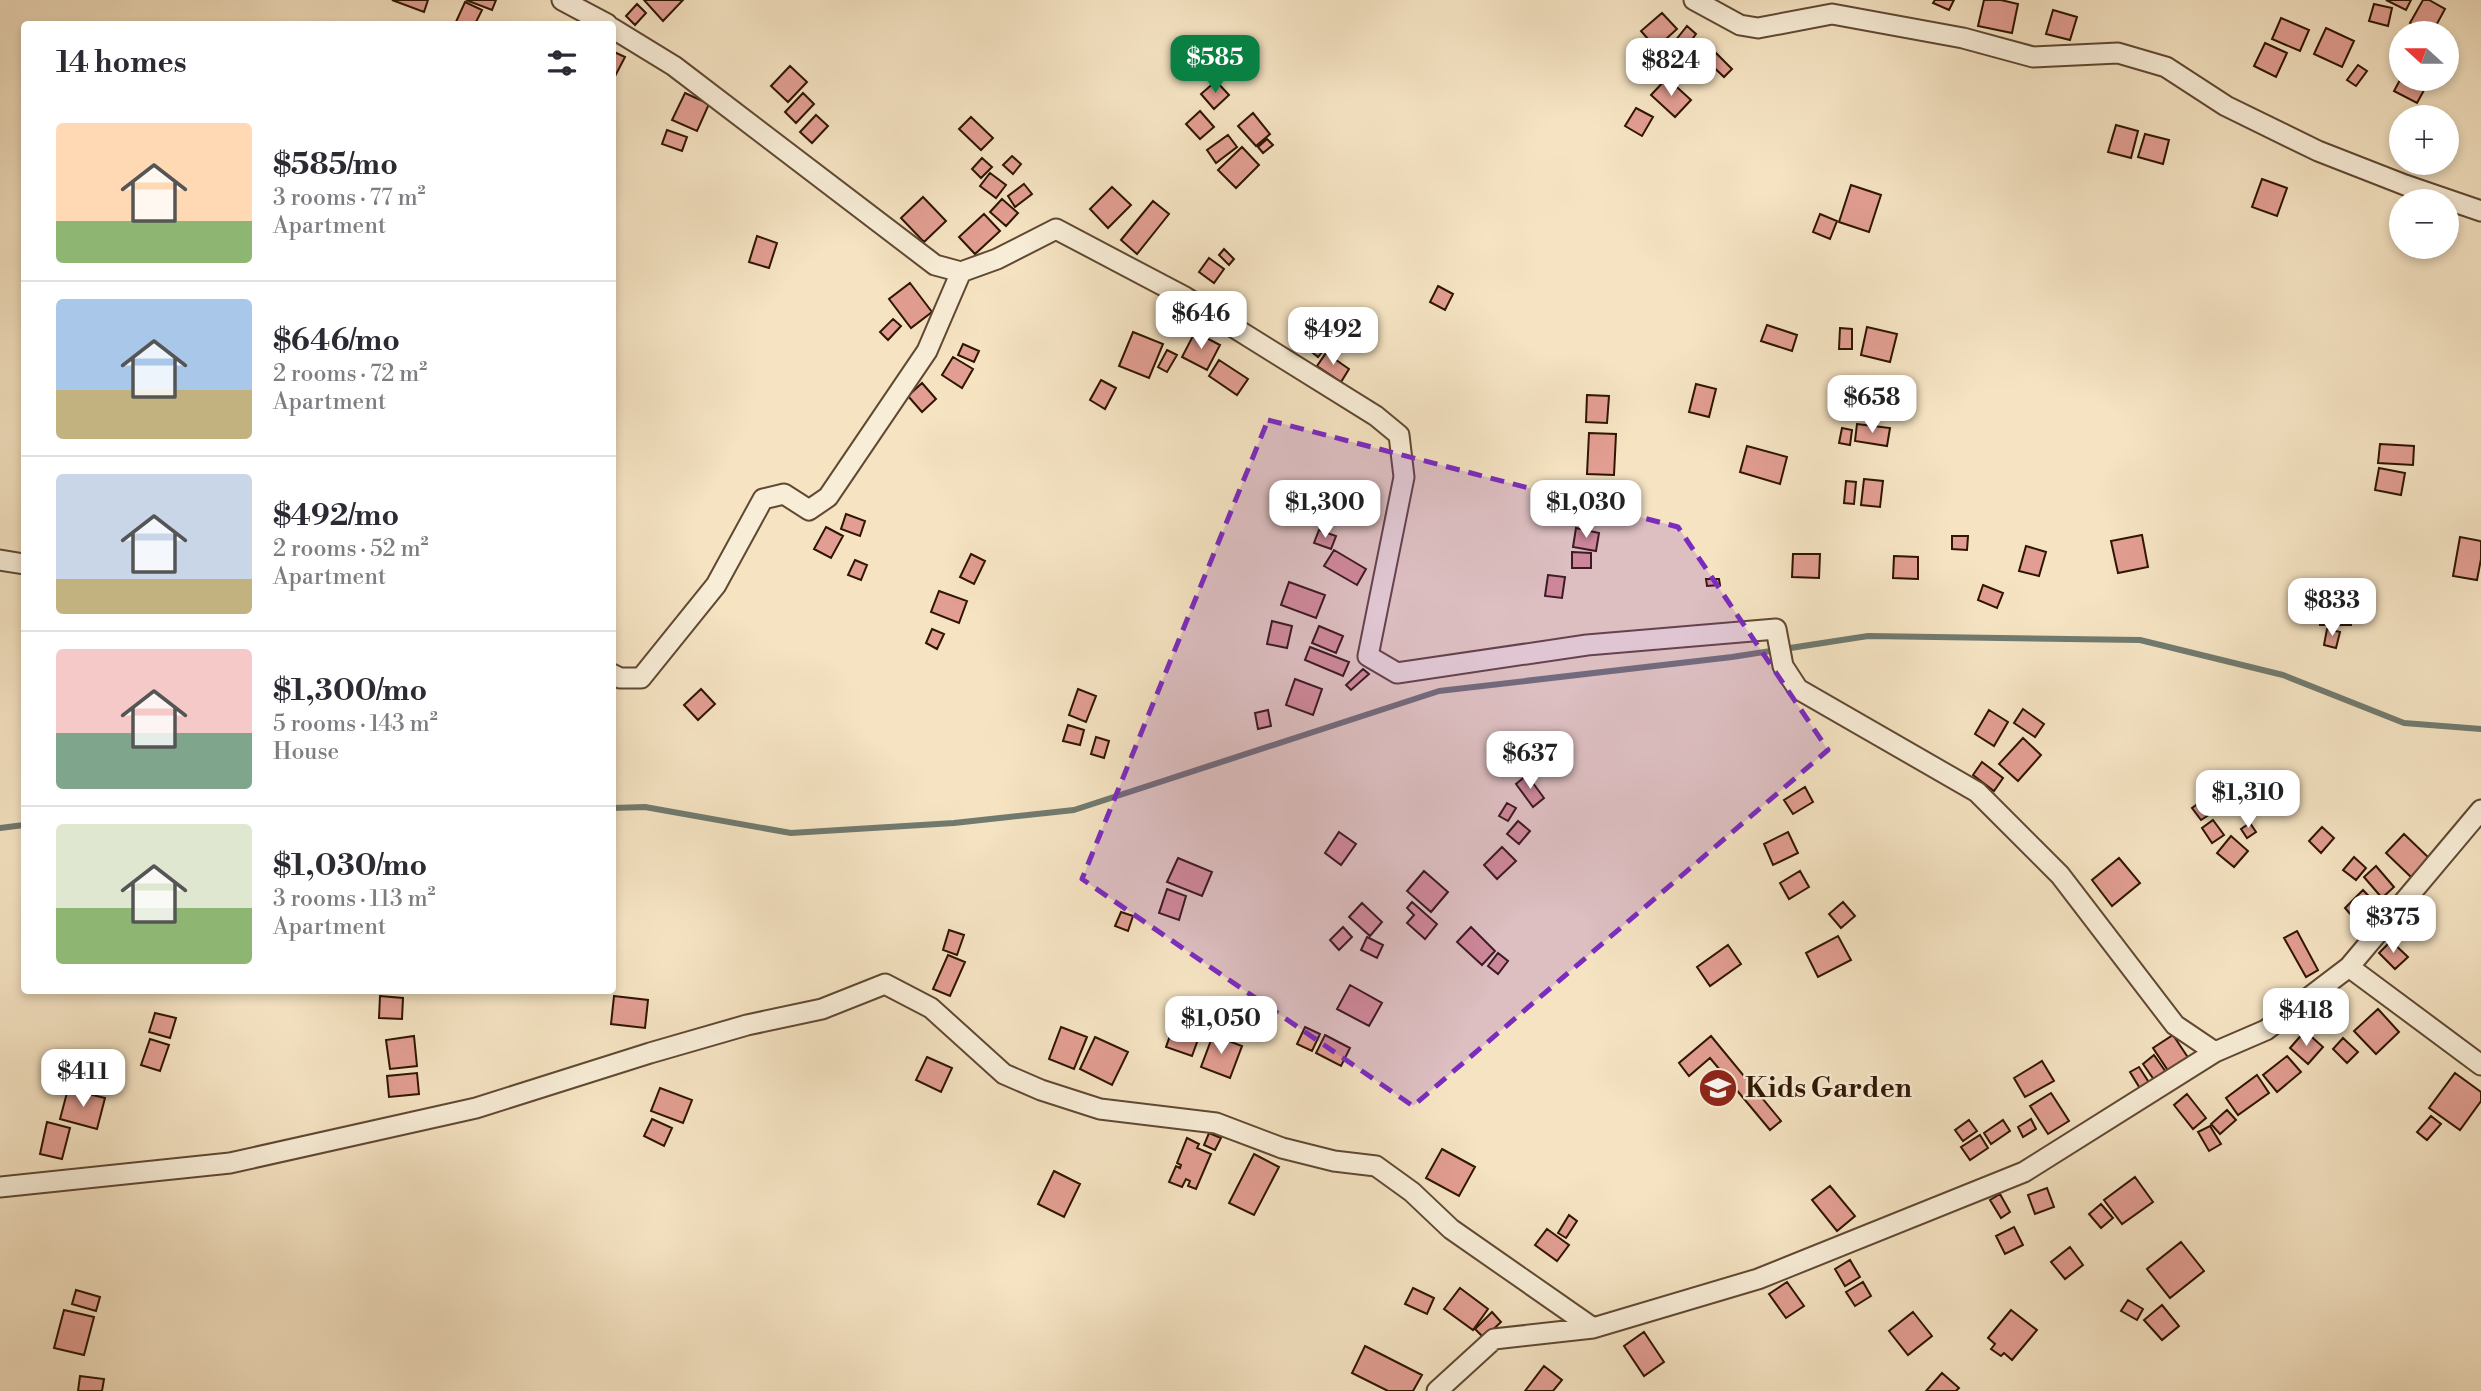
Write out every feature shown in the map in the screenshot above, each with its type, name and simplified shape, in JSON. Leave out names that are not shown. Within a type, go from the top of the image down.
[{"type":"street","points":[[562,0],[601,21]]},
{"type":"street","points":[[1694,0],[1740,25],[1758,28],[1832,14],[1963,38],[2033,57],[2118,53],[2166,67],[2226,106],[2318,151],[2481,211]]},
{"type":"street","points":[[616,30],[674,66],[935,265],[961,272],[997,260],[1056,229],[1185,297],[1376,416],[1399,435],[1404,477],[1368,656],[1397,673],[1587,645],[1776,629],[1783,666],[1798,689],[1978,792],[2060,875],[2175,1025],[2215,1052]]},
{"type":"street","points":[[616,676],[641,678],[716,585],[763,499],[784,494],[808,510],[828,498],[928,351],[961,272]]},
{"type":"street","points":[[0,559],[21,563]]},
{"type":"street","points":[[1437,1391],[1494,1339],[1593,1328],[1758,1279],[2024,1172],[2215,1052],[2266,1030],[2349,967],[2481,810]]},
{"type":"street","points":[[2349,967],[2481,1065]]},
{"type":"street","points":[[0,1187],[230,1163],[476,1108],[747,1025],[822,1009],[885,984],[932,1008],[1004,1074],[1041,1090],[1100,1109],[1216,1123],[1282,1148],[1334,1161],[1376,1166],[1412,1192],[1451,1229],[1593,1328]]},
{"type":"highlighted area","points":[[1268,420],[1678,527],[1828,750],[1413,1106],[1082,879]]},
{"type":"building","points":[[392,0],[428,0],[424,12]]},
{"type":"building","points":[[466,0],[496,0],[492,10]]},
{"type":"building","points":[[644,0],[683,0],[663,21]]},
{"type":"building","points":[[1935,0],[1954,0],[1949,10],[1933,3]]},
{"type":"building","points":[[1984,0],[2018,4],[2012,33],[1978,26]]},
{"type":"building","points":[[2386,0],[2411,0],[2406,10]]},
{"type":"building","points":[[2423,0],[2429,0],[2445,9],[2438,21],[2411,21]]},
{"type":"building","points":[[465,2],[482,10],[476,21],[456,21]]},
{"type":"building","points":[[637,4],[646,13],[635,25],[626,16]]},
{"type":"building","points":[[2374,4],[2392,8],[2388,26],[2369,21]]},
{"type":"building","points":[[2053,10],[2077,17],[2070,40],[2046,34]]},
{"type":"building","points":[[1662,13],[1677,29],[1656,48],[1641,31]]},
{"type":"building","points":[[2281,18],[2309,30],[2300,51],[2272,39]]},
{"type":"building","points":[[1687,26],[1696,34],[1685,49],[1675,41]]},
{"type":"building","points":[[2326,28],[2354,41],[2342,67],[2314,54]]},
{"type":"building","points":[[2265,43],[2287,53],[2276,77],[2254,66]]},
{"type":"building","points":[[616,53],[625,57],[616,74]]},
{"type":"building","points":[[1716,53],[1732,69],[1724,77],[1708,62]]},
{"type":"building","points":[[2358,65],[2367,71],[2356,86],[2347,80]]},
{"type":"building","points":[[790,66],[807,82],[788,102],[771,86]]},
{"type":"building","points":[[1667,78],[1691,100],[1675,117],[1651,95]]},
{"type":"building","points":[[1216,81],[1229,95],[1214,109],[1201,94]]},
{"type":"building","points":[[2394,91],[2424,91],[2417,103]]},
{"type":"building","points":[[685,93],[709,104],[697,131],[672,120]]},
{"type":"building","points":[[803,93],[814,104],[796,123],[785,112]]},
{"type":"building","points":[[1636,108],[1653,117],[1642,136],[1625,126]]},
{"type":"building","points":[[1200,111],[1214,127],[1200,139],[1186,124]]},
{"type":"building","points":[[1253,113],[1270,134],[1256,146],[1238,126]]},
{"type":"building","points":[[816,115],[828,126],[812,143],[800,132]]},
{"type":"building","points":[[971,117],[993,138],[981,150],[959,129]]},
{"type":"building","points":[[2116,125],[2138,131],[2131,158],[2108,152]]},
{"type":"building","points":[[667,130],[687,137],[682,151],[662,144]]},
{"type":"building","points":[[2145,134],[2169,140],[2163,164],[2138,157]]},
{"type":"building","points":[[1228,135],[1237,147],[1216,163],[1207,150]]},
{"type":"building","points":[[1267,139],[1273,145],[1263,153],[1258,147]]},
{"type":"building","points":[[1242,147],[1259,165],[1236,188],[1218,170]]},
{"type":"building","points":[[1012,156],[1021,164],[1013,174],[1003,165]]},
{"type":"building","points":[[982,158],[992,167],[981,178],[972,169]]},
{"type":"building","points":[[990,173],[1006,185],[996,198],[980,186]]},
{"type":"building","points":[[2262,179],[2287,188],[2277,216],[2252,207]]},
{"type":"building","points":[[1024,184],[1032,194],[1015,207],[1008,196]]},
{"type":"building","points":[[1851,185],[1881,195],[1869,232],[1839,222]]},
{"type":"building","points":[[1112,187],[1131,205],[1108,228],[1090,209]]},
{"type":"building","points":[[923,197],[946,221],[924,242],[901,218]]},
{"type":"building","points":[[1002,199],[1018,213],[1006,226],[990,212]]},
{"type":"building","points":[[1153,201],[1169,214],[1137,254],[1121,240]]},
{"type":"building","points":[[984,214],[1000,231],[975,254],[959,237]]},
{"type":"building","points":[[1820,214],[1837,221],[1830,239],[1813,232]]},
{"type":"building","points":[[757,236],[777,243],[769,268],[749,262]]},
{"type":"building","points":[[1224,249],[1234,259],[1229,265],[1219,255]]},
{"type":"building","points":[[1209,258],[1224,269],[1214,283],[1199,272]]},
{"type":"building","points":[[910,283],[932,312],[911,328],[889,299]]},
{"type":"building","points":[[1438,286],[1453,294],[1445,310],[1430,302]]},
{"type":"building","points":[[893,319],[901,326],[888,340],[880,332]]},
{"type":"building","points":[[1308,324],[1330,342],[1318,357],[1296,339]]},
{"type":"building","points":[[1767,325],[1797,335],[1792,351],[1761,341]]},
{"type":"building","points":[[1867,327],[1897,334],[1890,362],[1861,355]]},
{"type":"building","points":[[1840,328],[1852,329],[1852,349],[1839,349]]},
{"type":"building","points":[[1133,332],[1163,344],[1149,378],[1119,366]]},
{"type":"building","points":[[1195,332],[1220,345],[1207,370],[1182,357]]},
{"type":"building","points":[[963,344],[979,351],[974,362],[958,355]]},
{"type":"building","points":[[1167,350],[1177,355],[1167,372],[1158,367]]},
{"type":"building","points":[[1326,353],[1349,369],[1341,382],[1317,366]]},
{"type":"building","points":[[953,357],[973,369],[962,388],[942,375]]},
{"type":"building","points":[[1219,360],[1248,379],[1237,395],[1209,376]]},
{"type":"building","points":[[1101,380],[1116,388],[1105,409],[1090,400]]},
{"type":"building","points":[[922,383],[936,399],[922,412],[908,396]]},
{"type":"building","points":[[1696,384],[1716,389],[1709,417],[1689,412]]},
{"type":"building","points":[[1587,395],[1609,396],[1607,423],[1586,422]]},
{"type":"building","points":[[1857,424],[1890,428],[1887,446],[1855,441]]},
{"type":"building","points":[[1842,428],[1852,430],[1850,445],[1839,443]]},
{"type":"building","points":[[1589,433],[1616,434],[1614,475],[1587,474]]},
{"type":"building","points":[[2380,444],[2414,446],[2413,465],[2378,463]]},
{"type":"building","points":[[1747,446],[1787,457],[1780,484],[1740,472]]},
{"type":"building","points":[[2379,468],[2405,473],[2401,495],[2375,490]]},
{"type":"building","points":[[1864,479],[1883,481],[1880,507],[1861,505]]},
{"type":"building","points":[[1846,481],[1856,482],[1854,504],[1844,503]]},
{"type":"building","points":[[1338,490],[1361,502],[1351,522],[1328,511]]},
{"type":"building","points":[[846,514],[865,521],[860,536],[841,529]]},
{"type":"building","points":[[826,527],[843,536],[831,558],[814,549]]},
{"type":"building","points":[[1576,528],[1599,533],[1596,551],[1573,547]]},
{"type":"building","points":[[1319,530],[1336,536],[1331,549],[1314,543]]},
{"type":"building","points":[[2142,535],[2148,567],[2118,573],[2111,541]]},
{"type":"building","points":[[1952,536],[1968,536],[1967,550],[1952,549]]},
{"type":"building","points":[[2460,537],[2481,541],[2477,580],[2453,576]]},
{"type":"building","points":[[2026,546],[2046,552],[2039,576],[2019,571]]},
{"type":"building","points":[[1334,550],[1366,569],[1357,585],[1324,566]]},
{"type":"building","points":[[1572,552],[1591,553],[1591,568],[1572,568]]},
{"type":"building","points":[[971,554],[985,561],[974,584],[960,577]]},
{"type":"building","points":[[1793,554],[1820,554],[1819,578],[1792,577]]},
{"type":"building","points":[[1894,556],[1918,557],[1918,579],[1893,578]]},
{"type":"building","points":[[855,560],[867,565],[861,580],[848,575]]},
{"type":"building","points":[[1548,575],[1565,577],[1562,598],[1545,596]]},
{"type":"building","points":[[1706,579],[1719,579],[1720,585],[1707,586]]},
{"type":"building","points":[[1289,582],[1325,595],[1316,618],[1281,605]]},
{"type":"building","points":[[1983,585],[2003,593],[1997,608],[1978,600]]},
{"type":"building","points":[[939,591],[967,601],[959,623],[931,612]]},
{"type":"building","points":[[2321,606],[2352,606],[2351,625],[2320,625]]},
{"type":"building","points":[[1272,621],[1292,626],[1287,648],[1267,644]]},
{"type":"building","points":[[1319,626],[1343,636],[1336,653],[1312,643]]},
{"type":"building","points":[[932,629],[944,634],[937,649],[926,643]]},
{"type":"building","points":[[2327,629],[2340,632],[2336,648],[2324,645]]},
{"type":"building","points":[[1310,647],[1349,662],[1343,676],[1305,660]]},
{"type":"building","points":[[1363,669],[1369,674],[1351,690],[1346,685]]},
{"type":"building","points":[[1295,679],[1322,689],[1313,715],[1286,705]]},
{"type":"building","points":[[701,689],[715,704],[698,720],[684,705]]},
{"type":"building","points":[[1078,689],[1096,696],[1086,722],[1069,715]]},
{"type":"building","points":[[2023,709],[2044,724],[2035,737],[2014,723]]},
{"type":"building","points":[[1268,710],[1271,726],[1258,729],[1255,713]]},
{"type":"building","points":[[1989,710],[2008,722],[1994,746],[1975,734]]},
{"type":"building","points":[[1068,725],[1084,730],[1080,745],[1063,741]]},
{"type":"building","points":[[1096,737],[1109,741],[1104,758],[1091,754]]},
{"type":"building","points":[[2023,738],[2041,755],[2018,781],[1999,764]]},
{"type":"building","points":[[1982,762],[2003,778],[1994,791],[1973,775]]},
{"type":"building","points":[[1527,775],[1544,798],[1533,807],[1516,784]]},
{"type":"building","points":[[1805,787],[1813,802],[1793,814],[1784,800]]},
{"type":"building","points":[[2206,798],[2215,811],[2201,820],[2192,808]]},
{"type":"building","points":[[1507,803],[1516,808],[1508,821],[1499,816]]},
{"type":"building","points":[[2213,820],[2224,835],[2212,843],[2202,828]]},
{"type":"building","points":[[1518,821],[1530,831],[1519,844],[1507,834]]},
{"type":"building","points":[[2250,823],[2256,832],[2247,838],[2241,829]]},
{"type":"building","points":[[2322,827],[2334,838],[2321,853],[2309,841]]},
{"type":"building","points":[[1339,832],[1356,844],[1341,865],[1325,853]]},
{"type":"building","points":[[1788,832],[1798,853],[1773,865],[1764,844]]},
{"type":"building","points":[[2404,834],[2429,858],[2411,877],[2386,853]]},
{"type":"building","points":[[2231,836],[2248,851],[2234,867],[2217,853]]},
{"type":"building","points":[[1502,847],[1516,861],[1497,879],[1484,865]]},
{"type":"building","points":[[2354,857],[2366,868],[2356,880],[2343,870]]},
{"type":"building","points":[[1178,858],[1212,872],[1202,896],[1167,882]]},
{"type":"building","points":[[2119,858],[2140,883],[2112,906],[2092,880]]},
{"type":"building","points":[[2376,866],[2394,887],[2382,898],[2364,877]]},
{"type":"building","points":[[1424,871],[1448,892],[1431,912],[1407,891]]},
{"type":"building","points":[[1800,871],[1809,887],[1789,899],[1780,883]]},
{"type":"building","points":[[1167,889],[1186,896],[1179,920],[1159,913]]},
{"type":"building","points":[[2363,890],[2378,906],[2359,924],[2345,908]]},
{"type":"building","points":[[1412,902],[1437,924],[1425,939],[1407,923],[1414,915],[1407,908]]},
{"type":"building","points":[[1843,902],[1855,916],[1841,928],[1829,914]]},
{"type":"building","points":[[1362,903],[1382,922],[1370,936],[1349,917]]},
{"type":"building","points":[[1121,912],[1133,916],[1128,931],[1115,926]]},
{"type":"building","points":[[1343,927],[1352,937],[1339,950],[1330,940]]},
{"type":"building","points":[[1471,927],[1495,951],[1482,965],[1457,942]]},
{"type":"building","points":[[949,930],[964,935],[957,955],[943,950]]},
{"type":"building","points":[[2297,931],[2318,970],[2306,977],[2284,938]]},
{"type":"building","points":[[1838,936],[1851,960],[1818,977],[1806,953]]},
{"type":"building","points":[[1367,937],[1383,945],[1377,958],[1361,950]]},
{"type":"building","points":[[2391,941],[2408,957],[2395,969],[2379,953]]},
{"type":"building","points":[[1728,945],[1741,964],[1710,986],[1697,967]]},
{"type":"building","points":[[1498,953],[1508,961],[1498,974],[1488,966]]},
{"type":"building","points":[[948,955],[965,962],[950,996],[933,989]]},
{"type":"building","points":[[1350,985],[1382,1003],[1369,1026],[1337,1009]]},
{"type":"building","points":[[380,996],[403,998],[402,1019],[379,1018]]},
{"type":"building","points":[[614,996],[648,1000],[645,1028],[611,1024]]},
{"type":"building","points":[[2378,1009],[2399,1032],[2376,1054],[2354,1031]]},
{"type":"building","points":[[155,1013],[176,1018],[170,1038],[149,1032]]},
{"type":"building","points":[[1175,1022],[1201,1031],[1192,1056],[1166,1047]]},
{"type":"building","points":[[1061,1027],[1087,1037],[1074,1069],[1049,1059]]},
{"type":"building","points":[[1305,1027],[1320,1034],[1312,1051],[1297,1044]]},
{"type":"building","points":[[2305,1031],[2323,1047],[2308,1064],[2290,1048]]},
{"type":"building","points":[[1213,1035],[1242,1046],[1230,1078],[1201,1067]]},
{"type":"building","points":[[1325,1035],[1350,1048],[1341,1066],[1316,1053]]},
{"type":"building","points":[[2173,1035],[2191,1062],[2171,1075],[2153,1048]]},
{"type":"building","points":[[414,1036],[417,1066],[390,1069],[386,1040]]},
{"type":"building","points":[[1711,1036],[1781,1121],[1770,1130],[1710,1058],[1689,1076],[1679,1063]]},
{"type":"building","points":[[1095,1037],[1128,1052],[1112,1085],[1080,1069]]},
{"type":"building","points":[[2343,1038],[2358,1052],[2347,1063],[2333,1049]]},
{"type":"building","points":[[150,1039],[169,1045],[160,1071],[141,1065]]},
{"type":"building","points":[[2154,1055],[2168,1075],[2157,1084],[2143,1064]]},
{"type":"building","points":[[2287,1056],[2301,1072],[2277,1092],[2263,1075]]},
{"type":"building","points":[[927,1057],[952,1068],[941,1092],[916,1080]]},
{"type":"building","points":[[2042,1061],[2054,1081],[2025,1097],[2014,1078]]},
{"type":"building","points":[[2139,1067],[2150,1084],[2141,1090],[2130,1072]]},
{"type":"building","points":[[417,1073],[419,1094],[389,1097],[387,1076]]},
{"type":"building","points":[[2455,1073],[2481,1092],[2481,1101],[2460,1130],[2429,1108]]},
{"type":"building","points":[[2257,1075],[2269,1093],[2238,1115],[2226,1098]]},
{"type":"building","points":[[660,1088],[692,1100],[683,1123],[651,1111]]},
{"type":"building","points":[[68,1089],[105,1098],[97,1129],[60,1119]]},
{"type":"building","points":[[2051,1093],[2069,1121],[2048,1134],[2030,1106]]},
{"type":"building","points":[[2187,1094],[2206,1118],[2193,1129],[2174,1105]]},
{"type":"building","points":[[2227,1110],[2236,1120],[2220,1134],[2211,1124]]},
{"type":"building","points":[[2431,1116],[2441,1124],[2427,1140],[2417,1132]]},
{"type":"building","points":[[652,1119],[672,1128],[664,1146],[644,1136]]},
{"type":"building","points":[[2031,1119],[2036,1129],[2023,1137],[2018,1127]]},
{"type":"building","points":[[1969,1120],[1977,1131],[1963,1141],[1955,1130]]},
{"type":"building","points":[[2003,1120],[2010,1131],[1991,1144],[1984,1133]]},
{"type":"building","points":[[47,1122],[70,1128],[62,1159],[40,1154]]},
{"type":"building","points":[[2210,1126],[2221,1144],[2209,1151],[2198,1132]]},
{"type":"building","points":[[1209,1133],[1221,1138],[1215,1150],[1204,1145]]},
{"type":"building","points":[[1980,1135],[1988,1148],[1970,1160],[1961,1147]]},
{"type":"building","points":[[1187,1138],[1199,1144],[1197,1148],[1211,1154],[1196,1189],[1188,1186],[1190,1181],[1186,1179],[1182,1187],[1169,1182],[1176,1166],[1180,1168],[1181,1165],[1177,1163]]},
{"type":"building","points":[[1442,1149],[1475,1167],[1459,1196],[1426,1178]]},
{"type":"building","points":[[1254,1154],[1279,1167],[1254,1215],[1229,1203]]},
{"type":"building","points":[[1054,1171],[1080,1184],[1064,1217],[1038,1204]]},
{"type":"building","points":[[2135,1177],[2153,1202],[2122,1224],[2104,1200]]},
{"type":"building","points":[[1830,1186],[1855,1216],[1837,1231],[1812,1200]]},
{"type":"building","points":[[2047,1188],[2054,1207],[2035,1214],[2028,1195]]},
{"type":"building","points":[[2000,1194],[2010,1212],[2001,1218],[1990,1200]]},
{"type":"building","points":[[2101,1204],[2113,1218],[2101,1228],[2089,1214]]},
{"type":"building","points":[[1569,1215],[1577,1221],[1566,1238],[1558,1233]]},
{"type":"building","points":[[2014,1227],[2023,1245],[2005,1254],[1996,1236]]},
{"type":"building","points":[[1547,1229],[1569,1245],[1557,1261],[1535,1245]]},
{"type":"building","points":[[2181,1242],[2204,1271],[2170,1298],[2147,1269]]},
{"type":"building","points":[[2070,1247],[2083,1265],[2065,1279],[2051,1262]]},
{"type":"building","points":[[1850,1260],[1860,1277],[1845,1286],[1835,1269]]},
{"type":"building","points":[[1787,1282],[1804,1306],[1786,1318],[1769,1294]]},
{"type":"building","points":[[1863,1282],[1871,1296],[1855,1306],[1846,1292]]},
{"type":"building","points":[[1413,1288],[1434,1298],[1427,1314],[1405,1304]]},
{"type":"building","points":[[1460,1288],[1488,1309],[1473,1330],[1444,1309]]},
{"type":"building","points":[[76,1290],[100,1297],[96,1311],[72,1304]]},
{"type":"building","points":[[2128,1300],[2143,1309],[2137,1320],[2121,1311]]},
{"type":"building","points":[[2162,1305],[2179,1326],[2162,1340],[2144,1320]]},
{"type":"building","points":[[64,1310],[94,1317],[84,1355],[54,1348]]},
{"type":"building","points":[[2011,1310],[2037,1330],[2012,1360],[2004,1353],[2001,1356],[1991,1349],[1995,1344],[1988,1338]]},
{"type":"building","points":[[1492,1312],[1501,1322],[1484,1338],[1475,1329]]},
{"type":"building","points":[[1913,1312],[1932,1336],[1908,1355],[1889,1331]]},
{"type":"building","points":[[1644,1332],[1664,1362],[1644,1376],[1624,1346]]},
{"type":"building","points":[[1365,1346],[1422,1375],[1413,1391],[1388,1391],[1352,1373]]},
{"type":"building","points":[[1544,1366],[1562,1380],[1553,1391],[1525,1391]]},
{"type":"building","points":[[1942,1373],[1959,1388],[1956,1391],[1926,1391]]},
{"type":"building","points":[[80,1376],[104,1379],[102,1391],[78,1391]]},
{"type":"waterway","points":[[616,808],[645,807],[791,833],[954,823],[1074,810],[1439,691],[1732,657],[1868,636],[2140,640],[2283,675],[2404,723],[2481,729]]},
{"type":"waterway","points":[[0,828],[21,825]]},
{"type":"place","name":"Kids Garden","points":[[1718,1088]]}]
